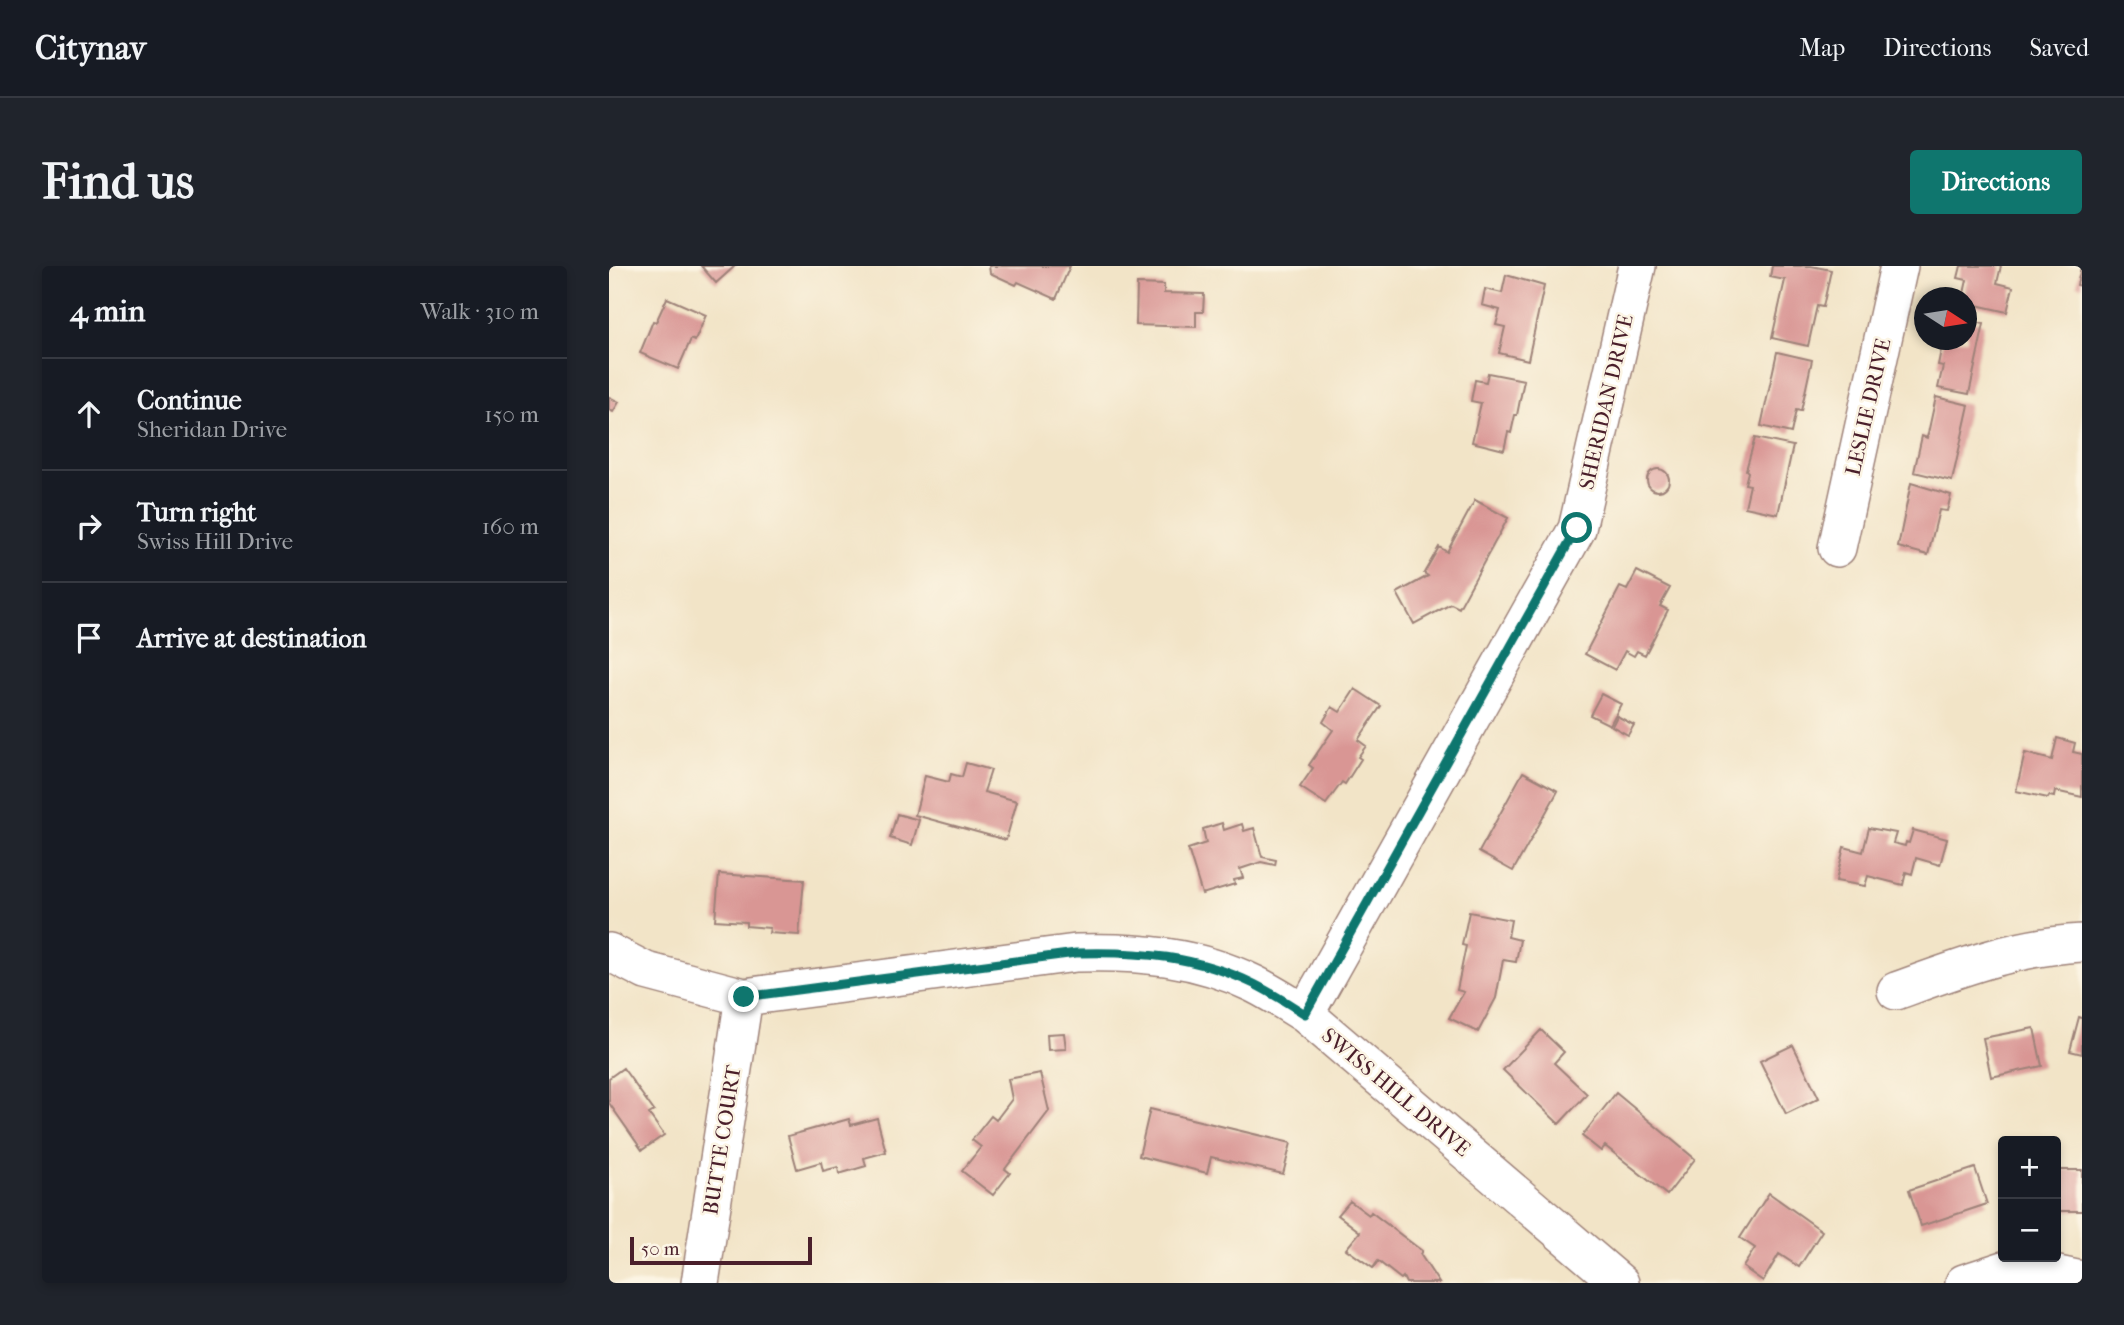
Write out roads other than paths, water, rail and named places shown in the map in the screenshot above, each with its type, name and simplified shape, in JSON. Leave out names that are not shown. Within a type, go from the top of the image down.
[{"type":"street","name":"SHERIDAN DRIVE","points":[[1305,1014],[1577,528],[1637,266]]},
{"type":"street","name":"LESLIE DRIVE","points":[[1837,548],[1899,266]]},
{"type":"street","points":[[1896,991],[1977,961],[2028,949],[2082,943]]},
{"type":"street","name":"SWISS HILL DRIVE","points":[[609,952],[646,971],[744,997],[1076,953],[1125,951],[1171,957],[1211,967],[1254,984],[1305,1014],[1620,1283]]},
{"type":"street","name":"BUTTE COURT","points":[[700,1283],[744,997]]},
{"type":"street","points":[[1964,1283],[2016,1266],[2082,1280]]}]
